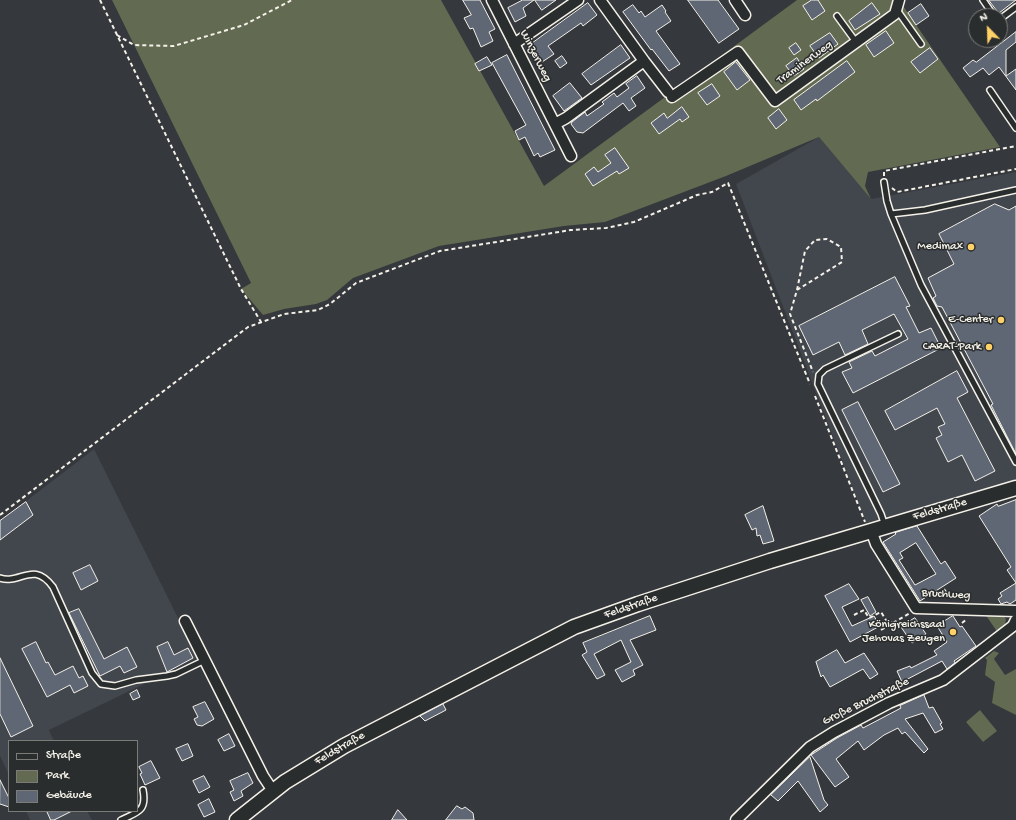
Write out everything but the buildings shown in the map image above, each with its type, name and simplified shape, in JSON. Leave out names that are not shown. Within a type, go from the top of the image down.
[{"type":"street","name":"Winzerweg","points":[[492,0],[571,156]]},
{"type":"street","points":[[514,44],[578,0]]},
{"type":"street","name":"Traminerweg","points":[[600,0],[670,95],[738,52],[775,101],[895,14],[898,5]]},
{"type":"street","points":[[735,0],[745,15]]},
{"type":"street","points":[[555,124],[566,118],[644,61]]},
{"type":"street","name":"Feldstraße","points":[[237,820],[291,778],[360,737],[574,627],[868,527],[885,526],[1016,488]]},
{"type":"street","name":"Bruchweg","points":[[868,527],[876,544],[921,608],[1016,611]]},
{"type":"street","name":"Große Bruchstraße","points":[[736,820],[815,743],[889,703],[943,680],[1008,630],[1016,620]]},
{"type":"street","points":[[185,621],[262,776],[273,791]]},
{"type":"lane","points":[[898,5],[921,44]]},
{"type":"lane","points":[[837,16],[856,42]]},
{"type":"lane","points":[[990,90],[1016,128]]},
{"type":"lane","points":[[884,182],[886,201],[921,285],[1016,462]]},
{"type":"lane","points":[[891,214],[924,210],[1016,190]]},
{"type":"lane","points":[[885,526],[881,514],[818,384],[819,375],[825,369],[898,334]]},
{"type":"lane","points":[[0,578],[10,579],[25,574],[32,574],[47,579],[53,587],[92,673],[101,684],[115,686],[136,680],[176,674],[205,660]]},
{"type":"lane","points":[[121,820],[139,812],[143,807],[144,800],[142,790]]},
{"type":"path","points":[[100,0],[241,289],[261,322]]},
{"type":"path","points":[[116,34],[134,45],[174,46],[244,25],[292,0]]},
{"type":"path","points":[[1016,146],[884,171],[884,182],[897,192],[1016,169]]},
{"type":"path","points":[[0,515],[248,327],[284,314],[318,310],[330,304],[356,283],[440,251],[571,230],[606,228],[634,222],[697,195],[712,192],[728,183],[868,527]]},
{"type":"path","points":[[796,290],[842,262],[840,247],[827,239],[815,240],[804,251],[790,314],[818,384]]},
{"type":"path","points":[[881,630],[921,608]]},
{"type":"path","points":[[854,615],[864,610],[869,618],[881,612],[886,620],[892,623]]},
{"type":"shaded area","points":[[819,137],[871,199],[1016,172],[1016,483],[866,523],[736,184]]},
{"type":"shaded area","points":[[94,449],[198,658],[49,730],[54,740],[8,740],[8,773],[0,756],[0,521]]},
{"type":"shaded area","points":[[26,812],[88,812],[92,820],[30,820]]},
{"type":"green space","points":[[112,0],[441,0],[544,186],[797,0],[899,0],[1000,147],[868,172],[865,186],[871,199],[819,137],[726,176],[605,222],[564,226],[439,246],[353,278],[327,300],[316,304],[284,309],[263,315],[241,289],[251,283]]},
{"type":"green space","points":[[985,614],[1002,615],[1006,619],[1004,630],[998,633]]},
{"type":"green space","points":[[994,651],[999,653],[994,659],[1005,675],[1016,669],[1016,715],[992,703],[995,682],[985,675],[987,660],[985,658]]},
{"type":"green space","points":[[980,710],[997,731],[983,742],[966,722]]},
{"type":"place","name":"Medimax","points":[[971,247]]},
{"type":"place","name":"E-Center","points":[[1001,320]]},
{"type":"place","name":"CARAT-Park","points":[[989,347]]},
{"type":"place","name":"Königreichssaal Jehovas Zeugen","points":[[953,632]]}]
